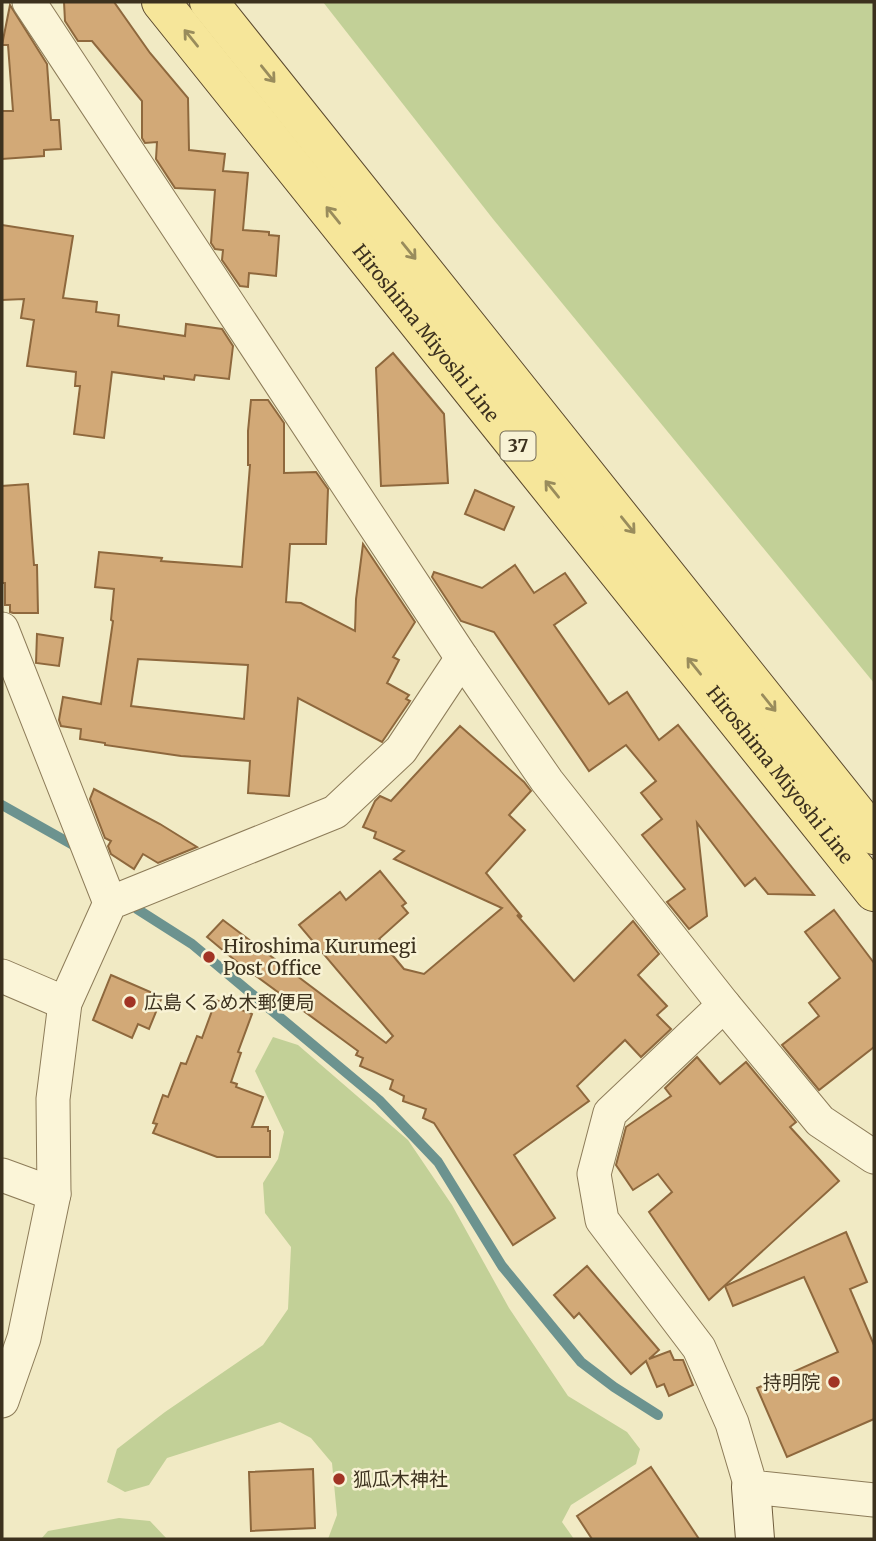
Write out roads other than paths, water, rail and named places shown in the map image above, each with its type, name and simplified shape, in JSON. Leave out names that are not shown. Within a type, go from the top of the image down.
[{"type":"main road","name":"Hiroshima Miyoshi Line","points":[[161,2],[874,892]]},
{"type":"main road","name":"Hiroshima Miyoshi Line","points":[[209,2],[874,835]]},
{"type":"street","points":[[29,2],[462,659],[547,781],[724,1005],[820,1121],[874,1157]]},
{"type":"street","points":[[2,629],[110,904]]},
{"type":"street","points":[[2,1401],[13,1334],[54,1194],[53,1099],[65,1003],[110,904],[335,812],[401,750],[462,659]]},
{"type":"street","points":[[2,976],[65,1003]]},
{"type":"street","points":[[724,1005],[610,1113],[594,1174],[603,1220],[699,1348],[733,1423],[751,1487],[755,1539]]},
{"type":"street","points":[[2,1175],[54,1194]]},
{"type":"street","points":[[751,1487],[874,1500]]},
{"type":"waterway","points":[[2,805],[73,845]]},
{"type":"waterway","points":[[137,909],[192,944],[379,1100],[438,1162],[502,1266],[581,1362],[658,1415]]},
{"type":"place","name":"Hiroshima Kurumegi Post Office","points":[[209,957]]},
{"type":"place","name":"広島くるめ木郵便局","points":[[130,1002]]},
{"type":"place","name":"持明院","points":[[834,1382]]},
{"type":"place","name":"狐瓜木神社","points":[[339,1479]]}]
